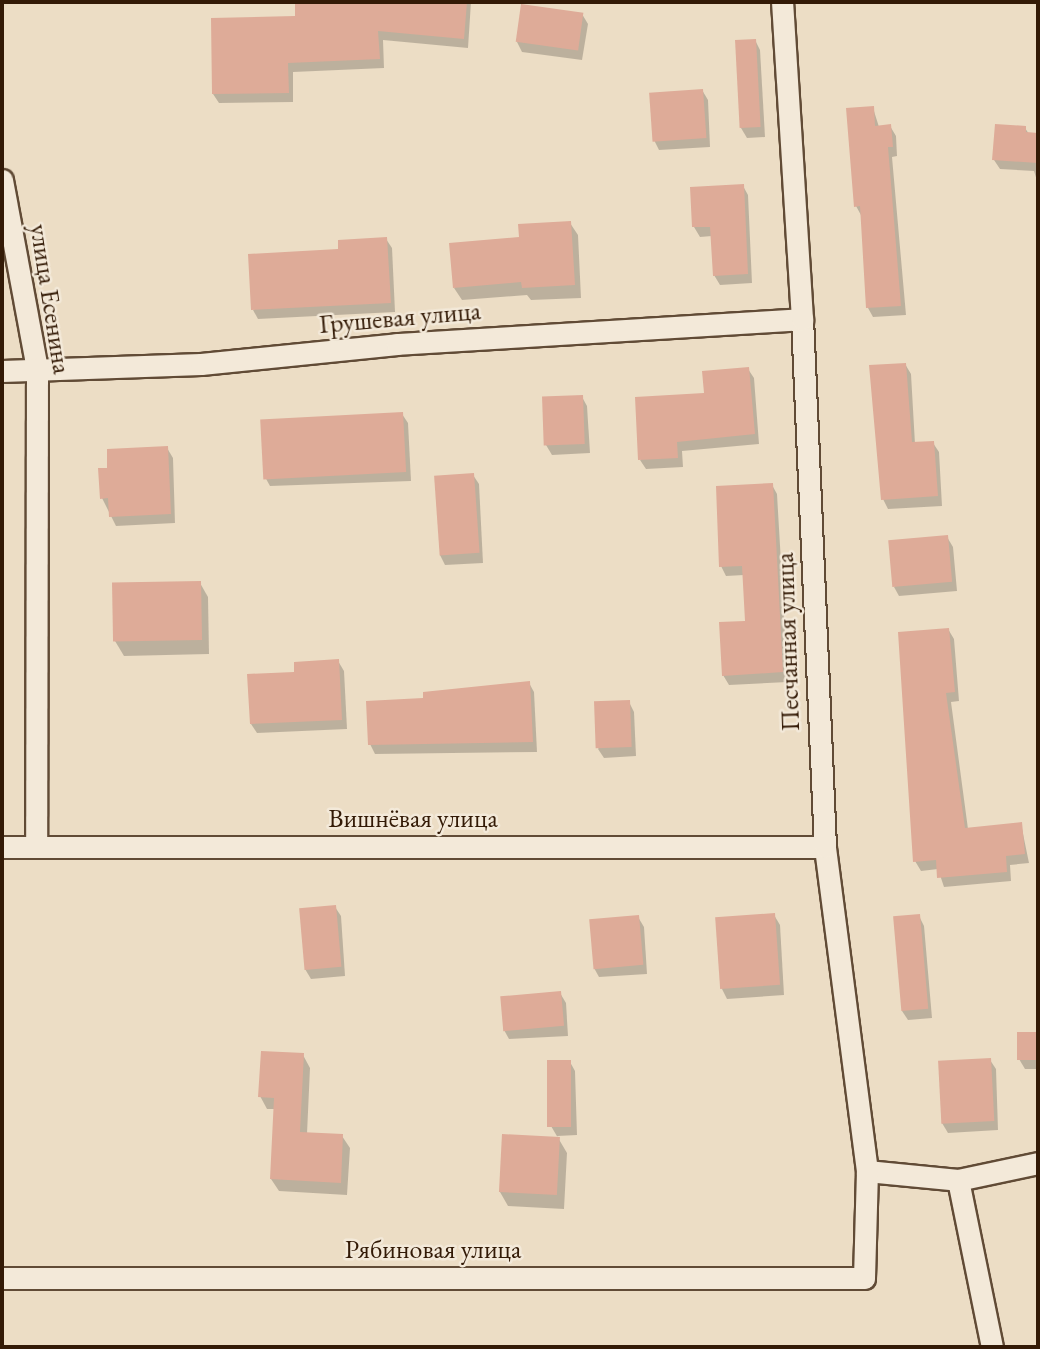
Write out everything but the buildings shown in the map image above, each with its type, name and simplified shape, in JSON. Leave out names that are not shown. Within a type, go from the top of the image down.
[{"type":"street","name":"Песчанная улица","points":[[782,2],[802,319],[825,847],[867,1171],[864,1278]]},
{"type":"street","name":"улица Есенина","points":[[2,180],[37,368],[36,847]]},
{"type":"street","name":"Грушевая улица","points":[[2,371],[201,364],[397,344],[802,319]]},
{"type":"street","name":"Вишнёвая улица","points":[[2,847],[825,847]]},
{"type":"street","points":[[867,1171],[958,1180],[1038,1163]]},
{"type":"street","points":[[958,1180],[992,1347]]},
{"type":"street","name":"Рябиновая улица","points":[[2,1278],[864,1278]]}]
